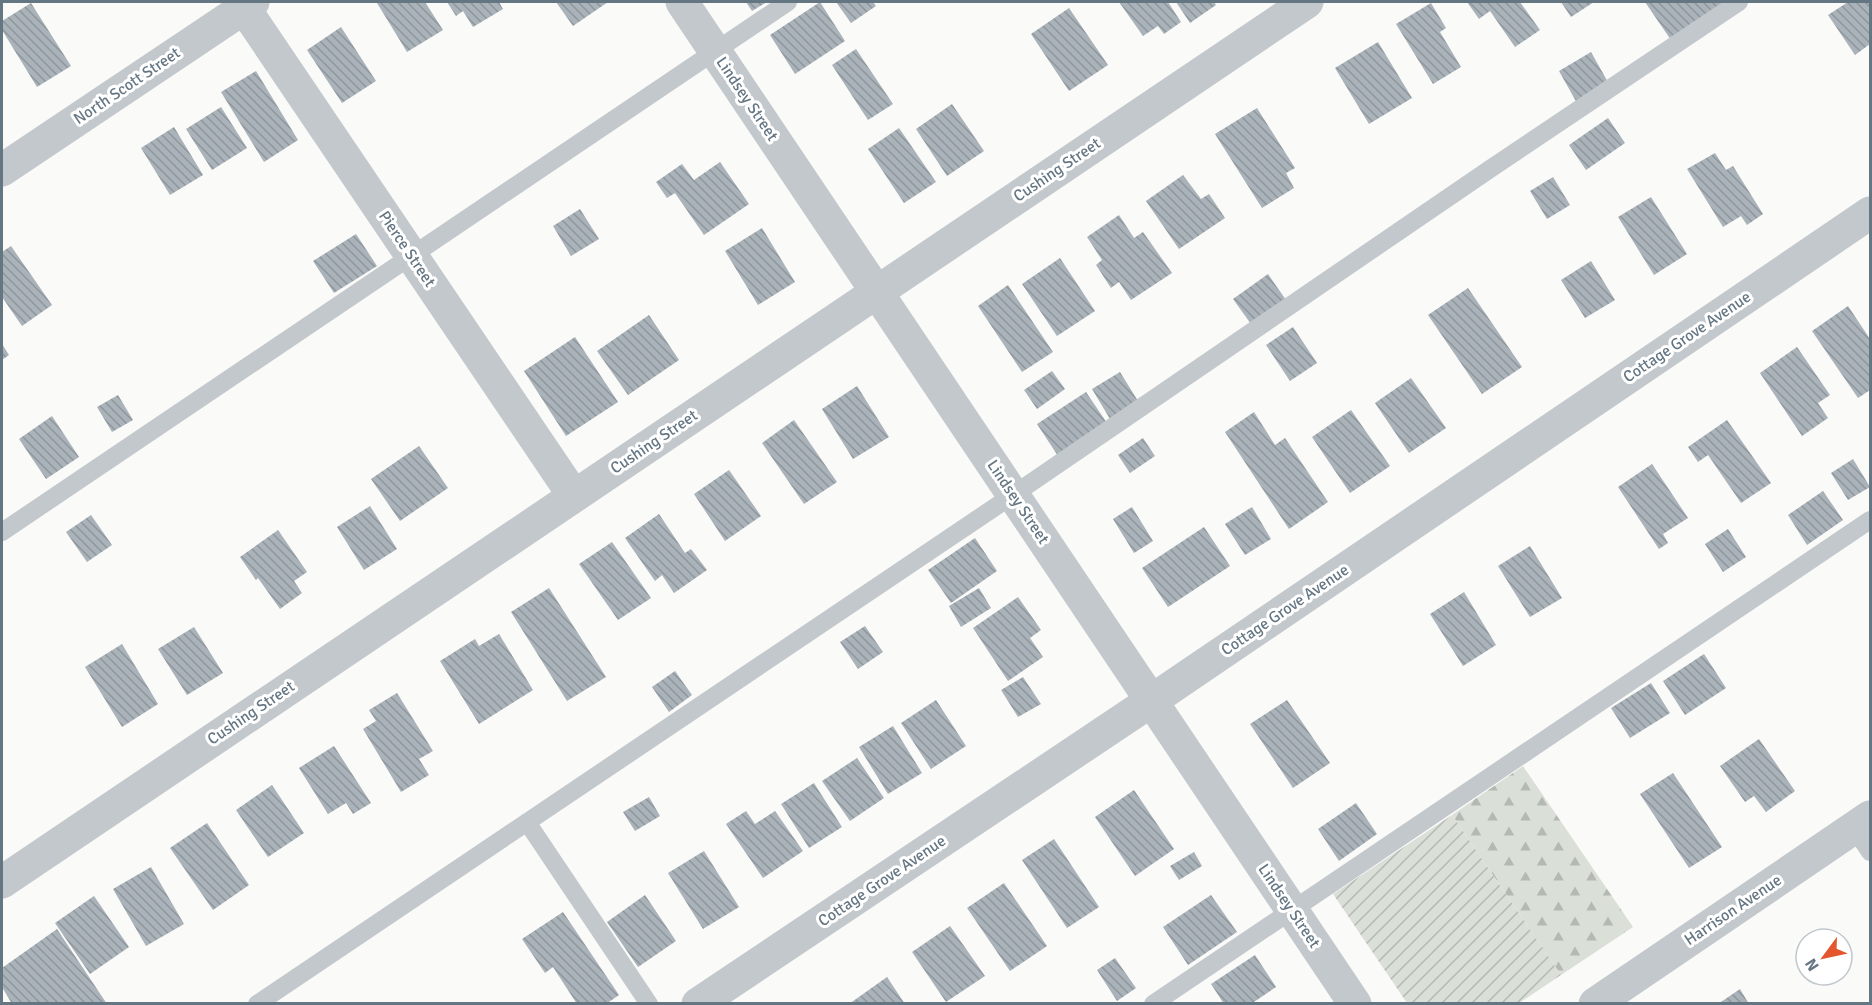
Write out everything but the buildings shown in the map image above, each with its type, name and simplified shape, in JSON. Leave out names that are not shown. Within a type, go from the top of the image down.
[{"type":"street","name":"Lindsey Street","points":[[682,2],[1355,1004]]},
{"type":"street","name":"Cushing Street","points":[[2,882],[1307,2]]},
{"type":"street","name":"North Scott Street","points":[[2,170],[246,3]]},
{"type":"street","name":"Pierce Street","points":[[246,3],[411,256],[574,496]]},
{"type":"street","name":"Cottage Grove Avenue","points":[[698,1004],[1870,213]]},
{"type":"street","name":"Harrison Avenue","points":[[1595,1004],[1865,832]]},
{"type":"lane","points":[[2,532],[788,2]]},
{"type":"lane","points":[[257,1004],[1739,2]]},
{"type":"lane","points":[[1153,1004],[1870,520]]},
{"type":"lane","points":[[527,822],[649,1004]]},
{"type":"green space","points":[[1523,766],[1633,927],[1561,975],[1452,815]]},
{"type":"green space","points":[[1452,815],[1561,975],[1519,1003],[1407,1003],[1333,894]]}]
